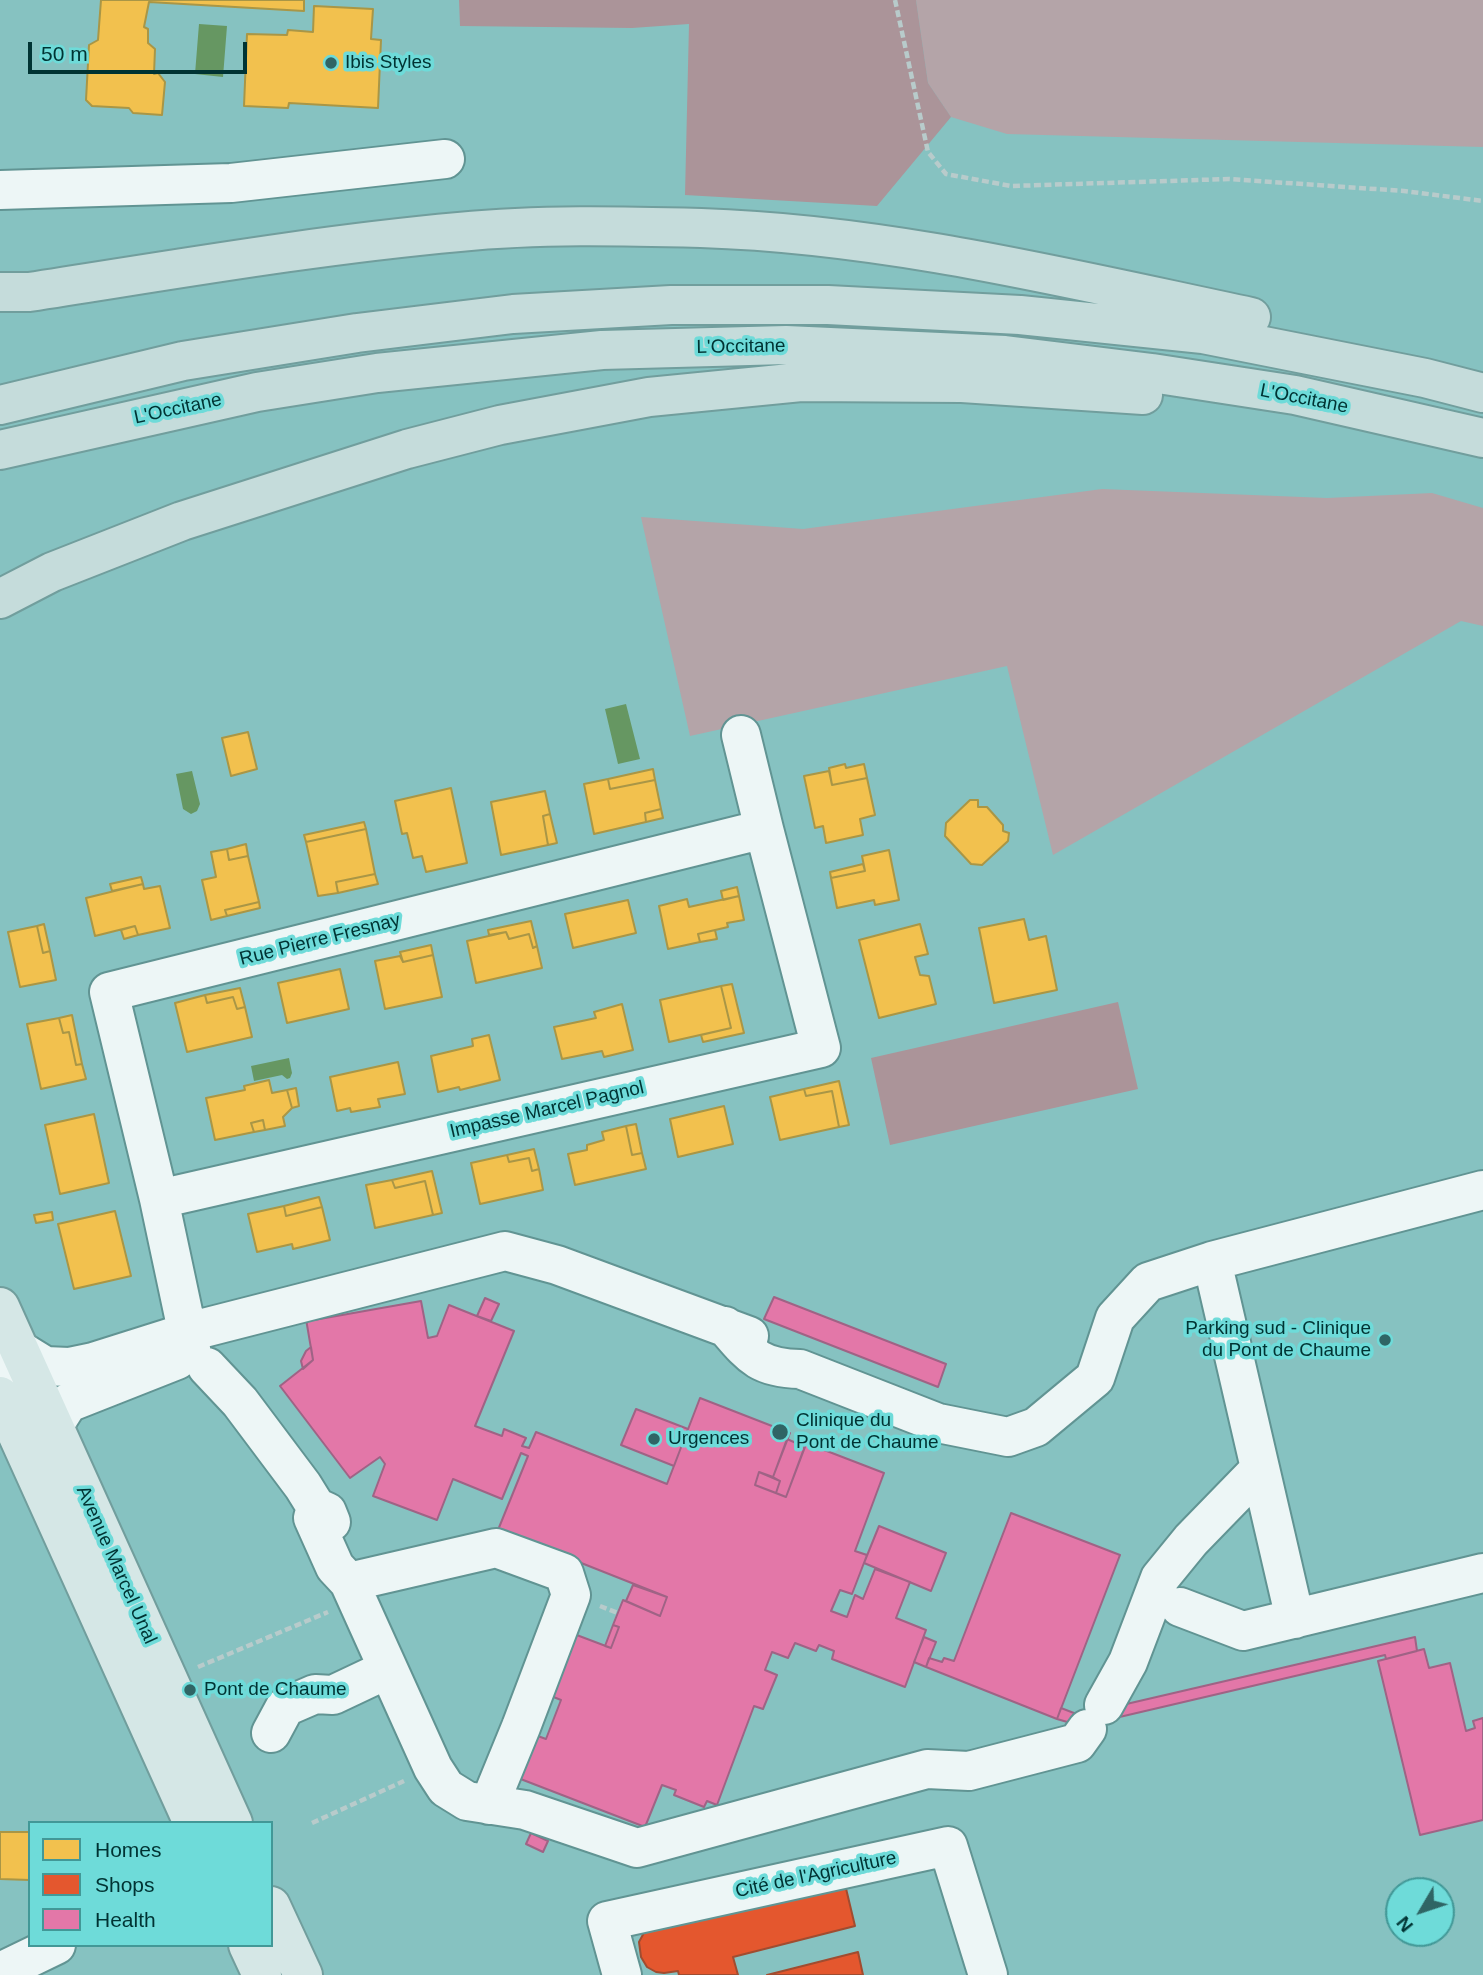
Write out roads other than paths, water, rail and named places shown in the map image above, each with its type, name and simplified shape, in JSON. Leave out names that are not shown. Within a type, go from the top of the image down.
[{"type":"highway","points":[[0,292],[29,292],[338,246],[462,232],[584,227],[705,229],[832,239],[962,256],[1276,322],[1425,378]]},
{"type":"highway","points":[[0,405],[183,362],[357,333],[513,314],[671,305],[828,304],[1020,315],[1203,334],[1425,378],[1483,393]]},
{"type":"highway","name":"L'Occitane","points":[[0,450],[257,392],[377,373],[603,351],[786,345],[1005,355],[1152,373],[1295,395],[1483,438]]},
{"type":"highway","points":[[0,599],[52,572],[182,521],[407,449],[500,425],[649,397],[801,382],[962,383],[1125,396],[1295,395]]},
{"type":"main road","name":"Avenue Marcel Unal","points":[[0,1307],[10,1360],[55,1411],[232,1821]]},
{"type":"main road","name":"Avenue Marcel Unal","points":[[0,1396],[192,1821]]},
{"type":"main road","points":[[273,1910],[303,1975]]},
{"type":"main road","points":[[249,1947],[262,1975]]},
{"type":"street","points":[[0,190],[231,183],[445,159]]},
{"type":"street","points":[[741,735],[764,829]]},
{"type":"street","name":"Impasse Marcel Pagnol","points":[[159,1199],[821,1048],[764,829]]},
{"type":"street","name":"Rue Pierre Fresnay","points":[[207,1345],[159,1199],[109,992],[764,829]]},
{"type":"street","points":[[55,1411],[207,1345],[264,1312],[505,1251],[557,1265],[725,1326],[788,1352],[800,1369],[938,1423],[1008,1437],[1036,1427],[1095,1378],[1115,1318],[1148,1282],[1212,1261],[1483,1190]]},
{"type":"street","points":[[1212,1261],[1295,1619]]},
{"type":"street","points":[[10,1360],[69,1367],[207,1345]]},
{"type":"street","points":[[207,1345],[240,1402],[316,1507],[313,1518],[335,1567],[349,1582],[433,1768],[446,1788],[467,1801],[525,1810],[637,1848],[928,1769],[969,1771],[1077,1743],[1128,1662],[1160,1578],[1191,1540],[1259,1470]]},
{"type":"street","points":[[349,1582],[496,1548],[564,1573],[571,1595],[489,1805]]},
{"type":"street","points":[[1180,1607],[1243,1631],[1483,1573]]},
{"type":"street","points":[[271,1733],[285,1707],[315,1694],[333,1695],[388,1669]]},
{"type":"street","name":"Cité de l'Agriculture","points":[[622,1975],[607,1920],[948,1846],[988,1975]]},
{"type":"street","points":[[273,1940],[292,1975]]},
{"type":"street","points":[[0,1972],[52,1947]]},
{"type":"place","name":"Ibis Styles","points":[[331,63]]},
{"type":"place","name":"Parking sud - Clinique du Pont de Chaume","points":[[1385,1340]]},
{"type":"place","name":"Clinique du Pont de Chaume","points":[[780,1432]]},
{"type":"place","name":"Urgences","points":[[654,1439]]},
{"type":"place","name":"Pont de Chaume","points":[[190,1690]]}]
